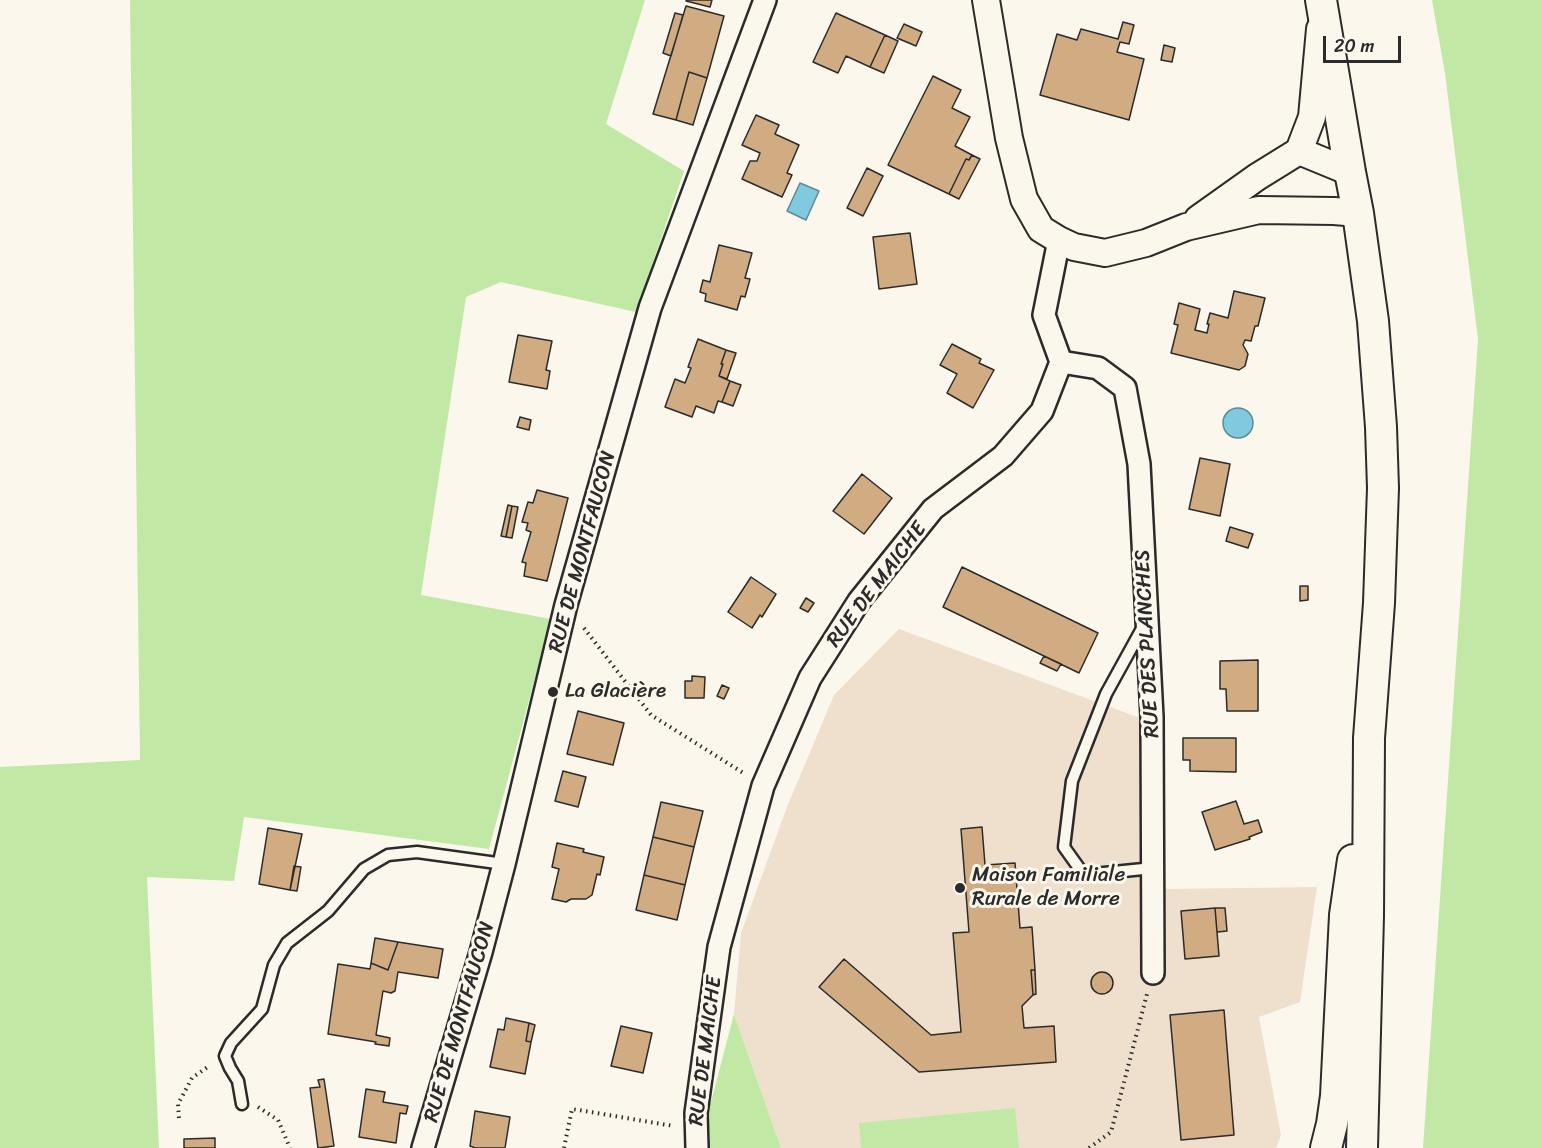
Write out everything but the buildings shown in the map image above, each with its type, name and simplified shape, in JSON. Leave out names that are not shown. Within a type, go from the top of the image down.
[{"type":"main road","points":[[1322,4],[1358,213],[1377,367],[1383,488],[1379,603],[1369,738],[1345,915],[1335,1096],[1332,1124],[1326,1148]]},
{"type":"main road","points":[[1362,1148],[1368,916],[1369,738]]},
{"type":"street","name":"RUE DE MONTFAUCON","points":[[423,1148],[481,952],[566,605],[650,308],[765,0]]},
{"type":"street","points":[[986,0],[1009,138],[1024,199],[1041,229],[1059,240],[1074,247],[1105,253],[1146,243],[1186,227],[1258,210],[1358,213]]},
{"type":"street","points":[[1186,227],[1257,177],[1299,151],[1312,117],[1322,4]]},
{"type":"street","points":[[1299,151],[1350,172]]},
{"type":"street","points":[[1059,240],[1044,315],[1061,362]]},
{"type":"street","name":"RUE DES PLANCHES","points":[[1061,362],[1098,368],[1125,388],[1139,464],[1152,717],[1153,973]]},
{"type":"street","name":"RUE DE MAICHE","points":[[696,1139],[696,1113],[719,947],[763,786],[810,678],[860,601],[933,509],[1003,456],[1042,411],[1061,362]]},
{"type":"lane","points":[[1147,619],[1106,694],[1071,781],[1064,847],[1084,875],[1153,868]]},
{"type":"lane","points":[[243,1104],[238,1081],[225,1056],[231,1042],[262,1009],[274,965],[287,944],[328,911],[364,868],[387,855],[417,852],[504,864]]},
{"type":"path","points":[[566,605],[651,715],[763,786]]},
{"type":"path","points":[[1089,1148],[1111,1132],[1153,973]]},
{"type":"path","points":[[178,1118],[178,1104],[192,1078],[225,1056]]},
{"type":"path","points":[[243,1104],[261,1108],[279,1120],[290,1148]]},
{"type":"path","points":[[564,1148],[572,1109],[696,1139]]},
{"type":"shaded area","name":"Maison Familiale Rurale de Morre","points":[[899,629],[1140,718],[1141,884],[1169,889],[1317,887],[1300,1002],[1259,1017],[1281,1135],[1276,1148],[781,1148],[734,1014],[741,933],[787,807],[834,695]]},
{"type":"green space","points":[[130,0],[645,0],[606,124],[684,171],[636,312],[501,282],[466,297],[421,595],[551,619],[489,849],[244,817],[234,881],[147,877],[159,1148],[0,1148],[0,767],[140,760]]},
{"type":"green space","points":[[1432,0],[1542,0],[1542,1148],[1423,1148],[1478,339],[1445,73]]},
{"type":"green space","points":[[734,1014],[781,1148],[708,1148],[707,1117]]},
{"type":"green space","points":[[1015,1108],[1019,1148],[861,1148],[859,1123]]},
{"type":"water","points":[[800,183],[819,191],[806,220],[787,211]]},
{"type":"water","points":[[1238,408],[1249,412],[1253,423],[1249,434],[1238,438],[1227,434],[1223,423],[1227,412]]},
{"type":"place","name":"La Glacière","points":[[553,692]]},
{"type":"place","name":"Maison Familiale Rurale de Morre","points":[[960,888]]}]
